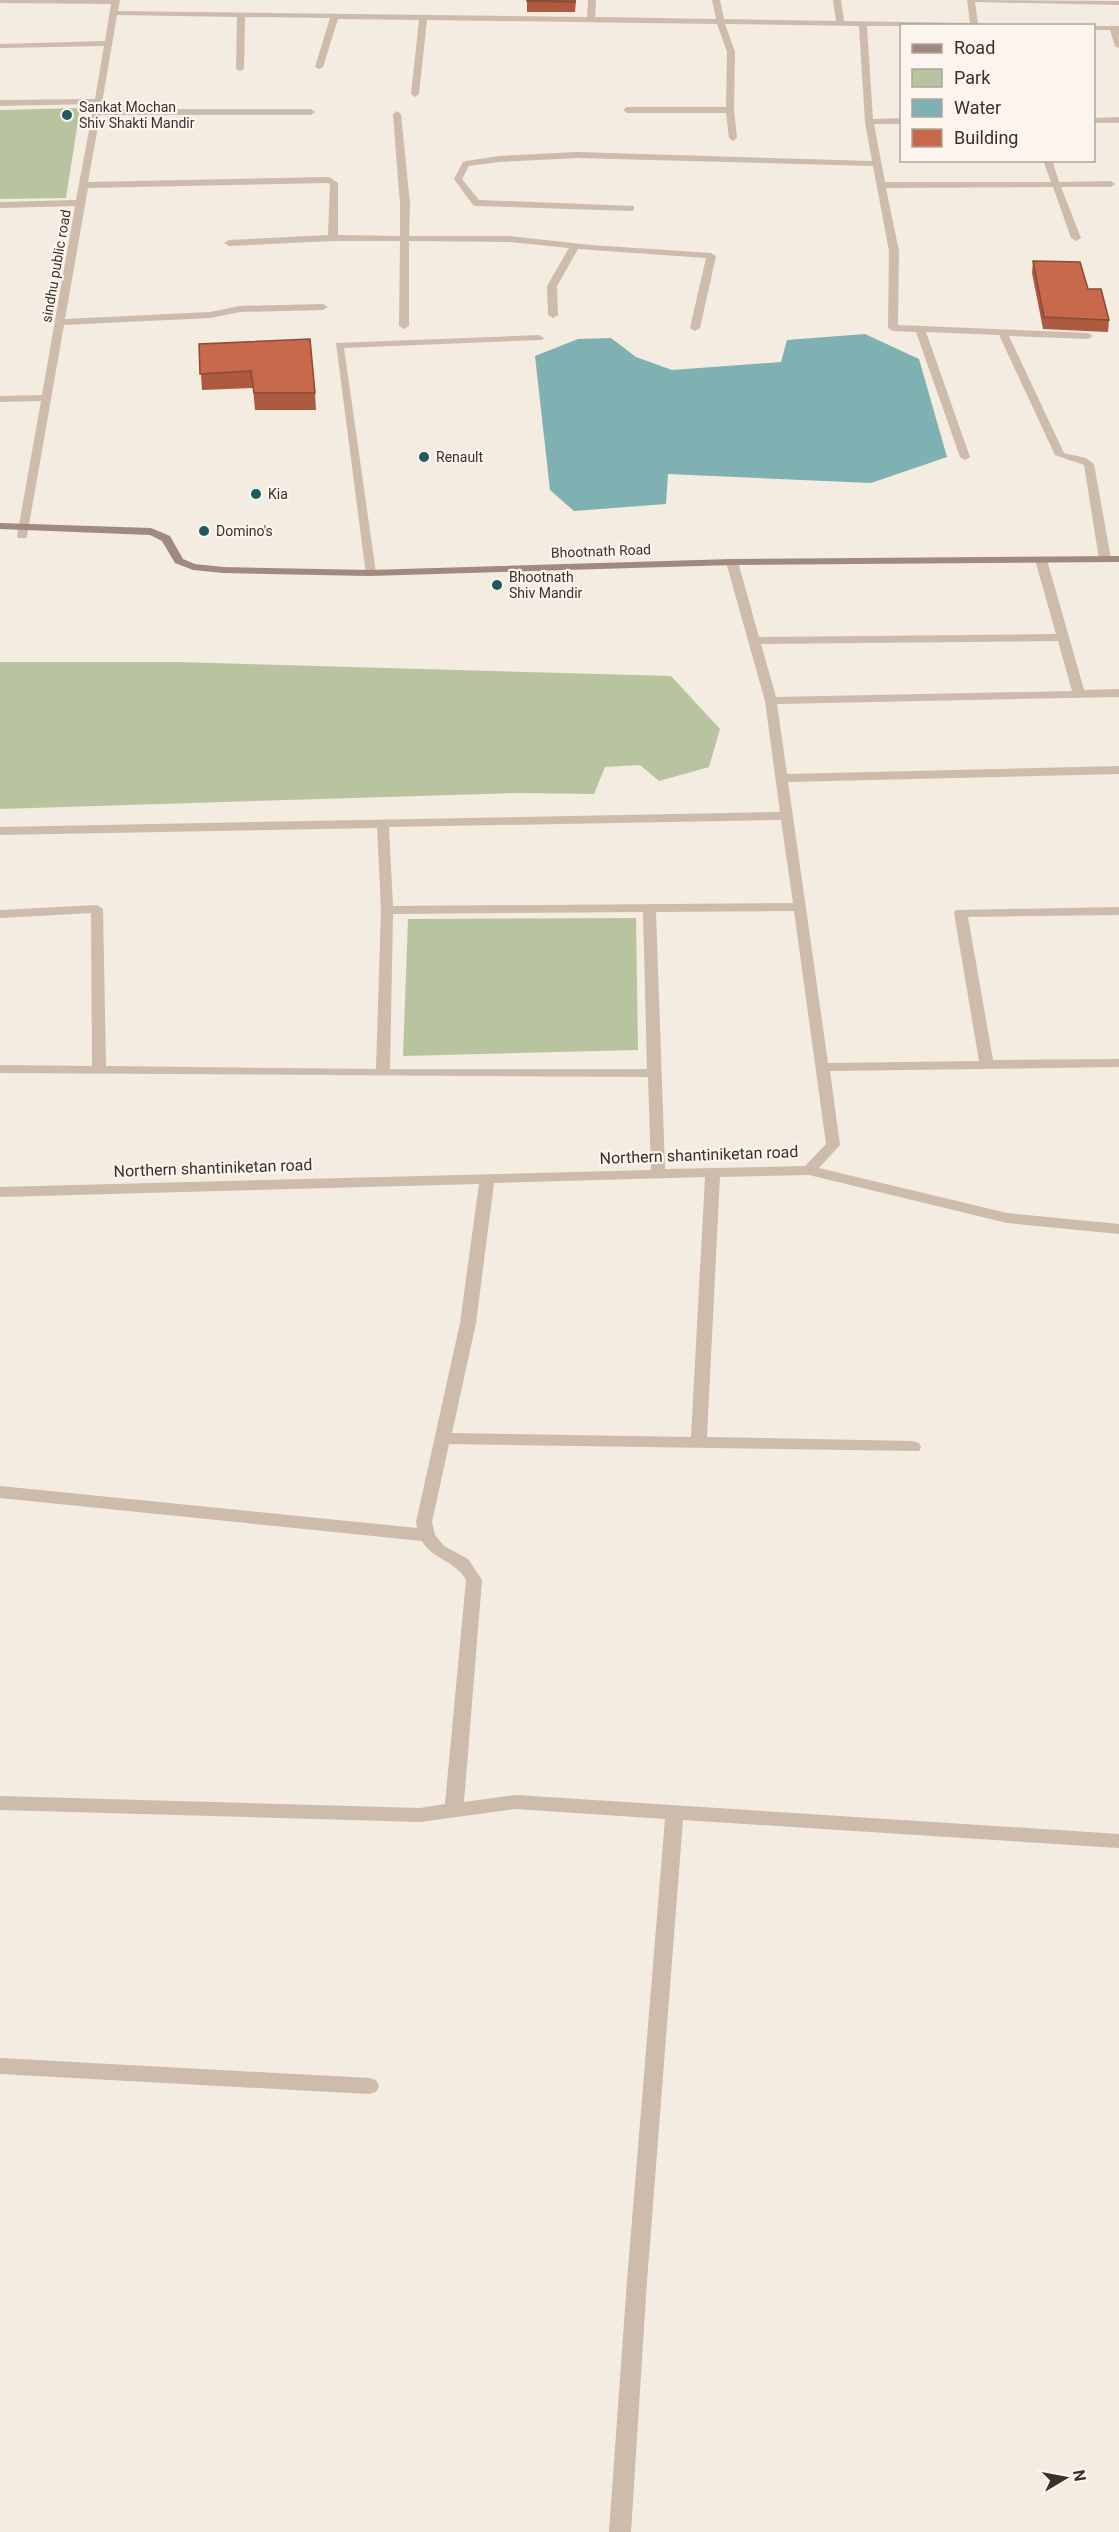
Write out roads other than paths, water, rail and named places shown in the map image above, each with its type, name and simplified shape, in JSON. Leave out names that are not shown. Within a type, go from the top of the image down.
[{"type":"street","points":[[591,20],[592,0]]},
{"type":"street","points":[[716,0],[720,21],[731,52],[730,110],[733,138]]},
{"type":"street","points":[[837,0],[840,23]]},
{"type":"street","points":[[974,24],[971,0],[1119,3]]},
{"type":"street","points":[[0,1],[115,1]]},
{"type":"street","name":"sindhu public road","points":[[23,531],[115,1]]},
{"type":"street","points":[[113,13],[918,24]]},
{"type":"street","points":[[240,69],[241,15]]},
{"type":"street","points":[[319,67],[335,16]]},
{"type":"street","points":[[416,94],[423,17]]},
{"type":"street","points":[[863,23],[869,122],[894,251],[893,328],[1088,336]]},
{"type":"street","points":[[1095,28],[1116,28],[1119,46]]},
{"type":"street","points":[[0,46],[108,43]]},
{"type":"street","points":[[0,103],[98,101]]},
{"type":"street","points":[[627,110],[730,110]]},
{"type":"street","points":[[96,112],[311,112]]},
{"type":"street","points":[[397,114],[405,204],[404,326]]},
{"type":"street","points":[[1095,121],[1119,120]]},
{"type":"street","points":[[869,122],[900,121]]},
{"type":"street","points":[[632,208],[476,203],[458,179],[466,164],[498,159],[577,155],[878,164]]},
{"type":"street","points":[[1048,162],[1076,238]]},
{"type":"street","points":[[83,185],[325,179],[334,183],[333,238]]},
{"type":"street","points":[[881,185],[1111,184]]},
{"type":"street","points":[[0,205],[80,203]]},
{"type":"street","points":[[229,243],[333,238],[509,239],[711,256],[695,327]]},
{"type":"street","points":[[553,315],[552,286],[575,246]]},
{"type":"street","points":[[60,322],[210,315],[240,309],[323,307]]},
{"type":"street","points":[[920,330],[965,457]]},
{"type":"street","points":[[1002,332],[1060,455],[1089,464],[1105,559]]},
{"type":"street","points":[[370,573],[339,345],[539,338]]},
{"type":"street","points":[[0,399],[46,398]]},
{"type":"street","name":"Bhootnath Road","points":[[0,526],[23,531]]},
{"type":"street","name":"Bhootnath Road","points":[[0,536],[23,531],[102,529],[160,532],[168,539],[178,561],[193,567],[223,570],[370,573],[732,562],[1119,559]]},
{"type":"street","points":[[1041,560],[1079,694]]},
{"type":"street","name":"Northern shantiniketan road","points":[[0,1192],[808,1170],[833,1145],[771,701],[732,562]]},
{"type":"street","points":[[754,641],[1063,637]]},
{"type":"street","points":[[771,701],[1119,693]]},
{"type":"street","points":[[782,778],[1119,770]]},
{"type":"street","points":[[0,831],[788,816]]},
{"type":"street","points":[[383,823],[387,910],[383,1074]]},
{"type":"street","points":[[387,910],[800,907]]},
{"type":"street","points":[[649,908],[658,1174]]},
{"type":"street","points":[[0,914],[97,909],[99,1071]]},
{"type":"street","points":[[987,1065],[961,913],[1119,911]]},
{"type":"street","points":[[822,1067],[1119,1063]]},
{"type":"street","points":[[0,1069],[383,1074],[655,1073]]},
{"type":"street","points":[[808,1170],[1006,1218],[1119,1229]]},
{"type":"street","points":[[699,1443],[712,1172]]},
{"type":"street","points":[[454,1810],[474,1580],[466,1565],[433,1548],[426,1535],[424,1522],[468,1323],[487,1179]]},
{"type":"street","points":[[442,1438],[913,1447]]},
{"type":"street","points":[[0,1492],[426,1535]]},
{"type":"street","points":[[0,1803],[420,1815],[516,1802],[1119,1841]]},
{"type":"street","points":[[620,2532],[637,2281],[675,1812]]},
{"type":"street","points":[[0,2066],[369,2086]]},
{"type":"water","points":[[865,334],[919,359],[947,457],[871,483],[668,474],[666,504],[574,511],[550,490],[535,356],[578,339],[611,338],[636,357],[672,370],[781,362],[787,340]]},
{"type":"place","name":"Sankat Mochan Shiv Shakti Mandir","points":[[67,115]]},
{"type":"place","name":"Renault","points":[[424,457]]},
{"type":"place","name":"Kia","points":[[256,494]]},
{"type":"place","name":"Domino's","points":[[204,531]]},
{"type":"place","name":"Bhootnath Shiv Mandir","points":[[497,585]]}]
